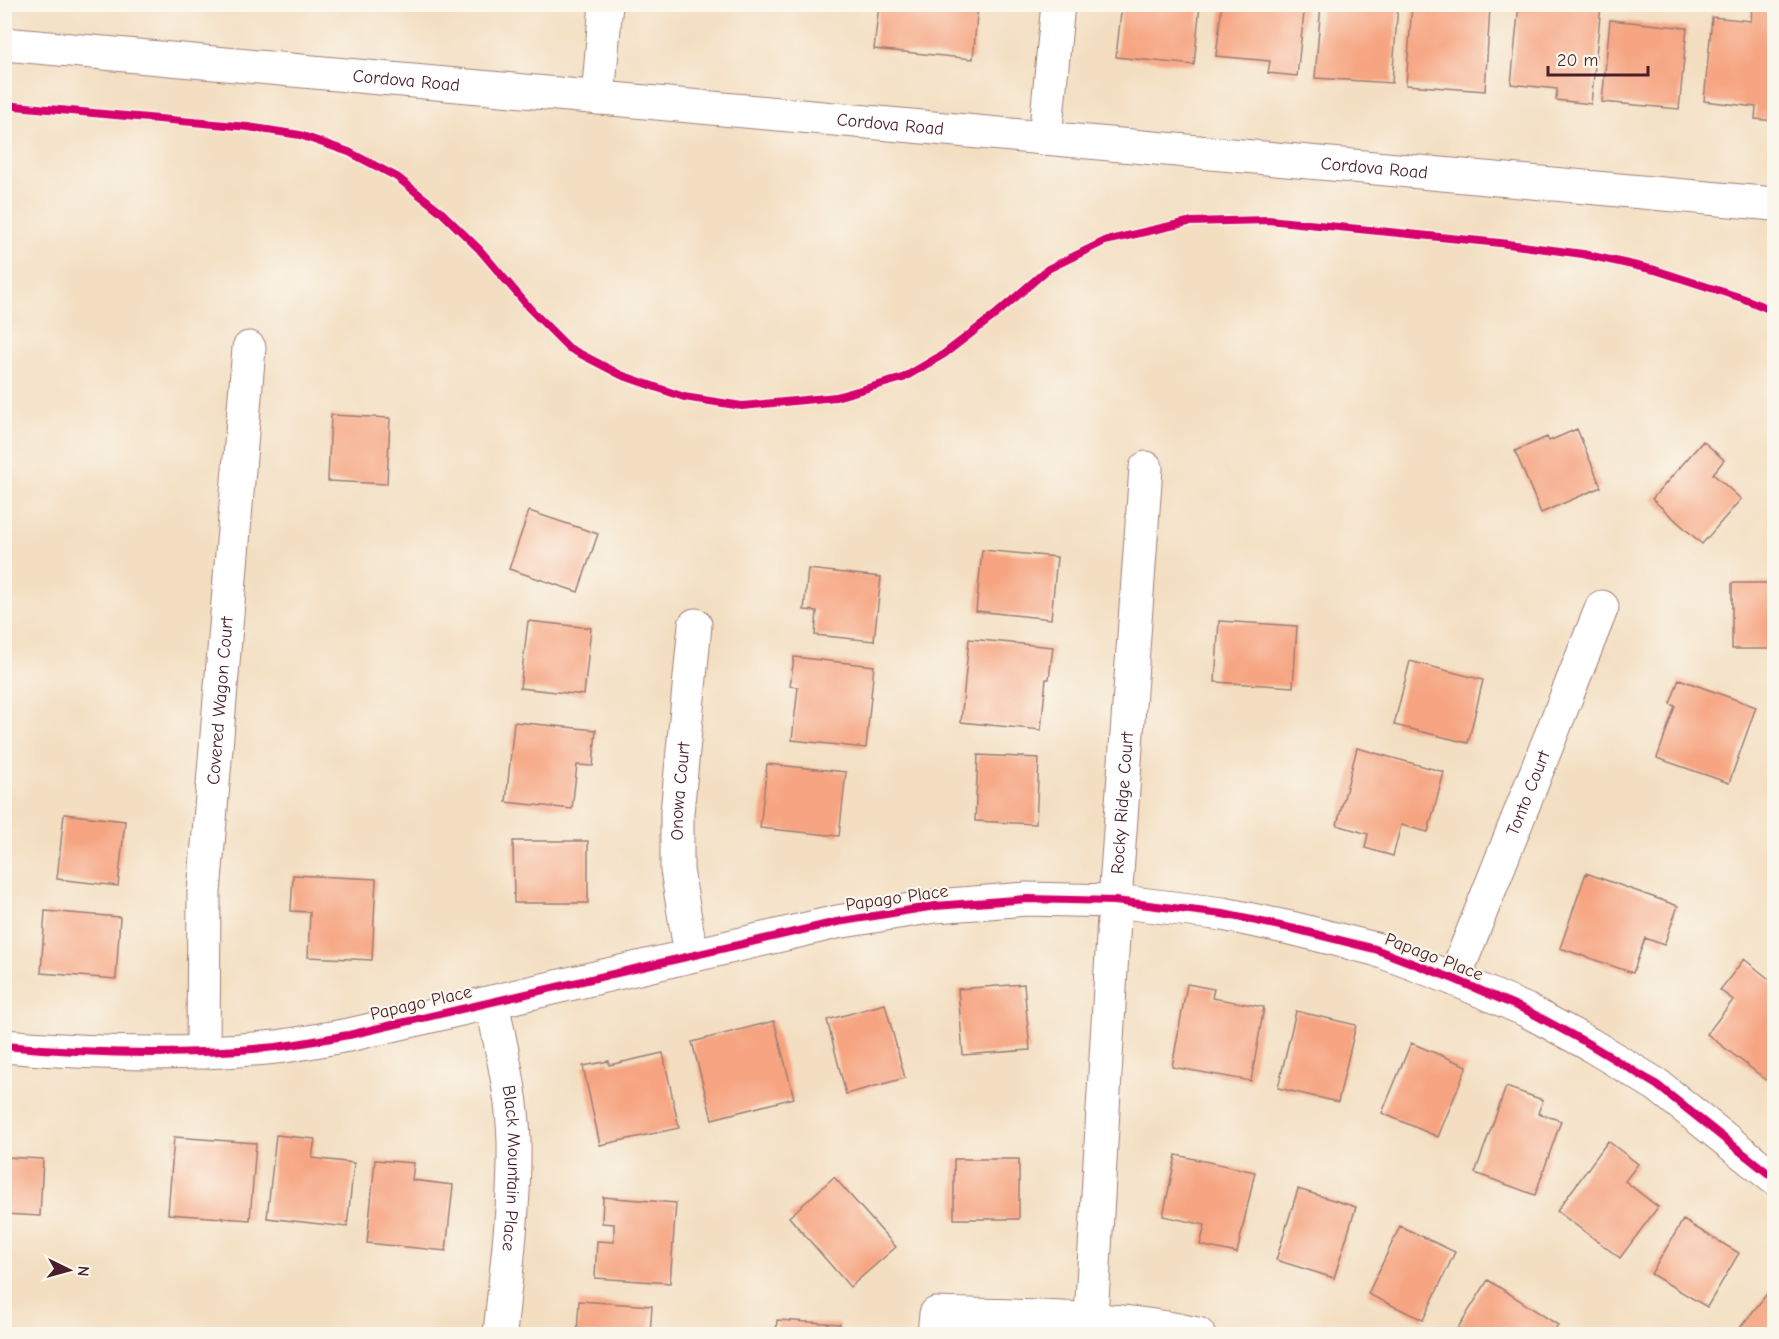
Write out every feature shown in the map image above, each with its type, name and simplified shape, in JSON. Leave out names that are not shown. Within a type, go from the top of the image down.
[{"type":"street","points":[[598,98],[606,4]]},
{"type":"street","points":[[1045,138],[1058,4]]},
{"type":"street","name":"Cordova Road","points":[[4,44],[1774,204]]},
{"type":"street","name":"Covered Wagon Court","points":[[203,1052],[204,893],[249,348]]},
{"type":"street","name":"Rocky Ridge Court","points":[[1091,1318],[1115,901],[1146,468]]},
{"type":"street","name":"Tonto Court","points":[[1454,979],[1602,607]]},
{"type":"street","name":"Onowa Court","points":[[692,955],[677,870],[677,813],[695,626]]},
{"type":"street","name":"Papago Place","points":[[4,1046],[117,1053],[203,1052],[278,1047],[348,1035],[837,922],[935,906],[1027,899],[1115,901],[1223,914],[1295,929],[1375,950],[1454,979],[1526,1010],[1657,1085],[1774,1178]]},
{"type":"street","name":"Black Mountain Place","points":[[492,1002],[511,1099],[514,1141],[513,1183],[500,1335]]},
{"type":"street","points":[[935,1324],[1091,1318],[1170,1328],[1198,1335]]},
{"type":"building","points":[[879,4],[978,4],[973,59],[874,49]]},
{"type":"building","points":[[1122,4],[1200,4],[1194,65],[1116,57]]},
{"type":"building","points":[[1222,4],[1305,4],[1297,76],[1268,73],[1270,61],[1216,56]]},
{"type":"building","points":[[1321,4],[1398,4],[1392,83],[1315,78]]},
{"type":"building","points":[[1412,4],[1460,4],[1490,7],[1485,91],[1406,85]]},
{"type":"building","points":[[1519,4],[1601,6],[1591,104],[1556,100],[1557,89],[1511,84]]},
{"type":"building","points":[[1752,6],[1774,8],[1774,121],[1755,119],[1756,107],[1704,101],[1712,17],[1751,21]]},
{"type":"building","points":[[1610,20],[1687,28],[1679,109],[1602,102]]},
{"type":"building","points":[[331,415],[390,418],[387,484],[328,481]]},
{"type":"building","points":[[1577,429],[1601,487],[1541,513],[1515,451],[1547,437],[1549,441]]},
{"type":"building","points":[[1703,441],[1724,460],[1713,474],[1741,499],[1702,544],[1652,499]]},
{"type":"building","points":[[529,511],[598,534],[578,592],[509,569]]},
{"type":"building","points":[[982,550],[1057,557],[1051,619],[976,611]]},
{"type":"building","points":[[808,569],[881,577],[874,641],[815,635],[817,611],[804,610]]},
{"type":"building","points":[[1732,583],[1774,583],[1774,649],[1732,649]]},
{"type":"building","points":[[528,621],[591,628],[584,695],[520,688]]},
{"type":"building","points":[[1219,621],[1297,626],[1293,687],[1215,682]]},
{"type":"building","points":[[969,639],[1053,647],[1049,679],[1046,679],[1041,730],[961,722]]},
{"type":"building","points":[[794,657],[874,666],[866,748],[792,740],[798,687],[790,686]]},
{"type":"building","points":[[1410,661],[1483,680],[1468,743],[1394,725]]},
{"type":"building","points":[[1679,679],[1756,707],[1729,783],[1657,758],[1675,706],[1670,704]]},
{"type":"building","points":[[514,722],[596,730],[593,766],[577,765],[572,809],[506,802]]},
{"type":"building","points":[[1357,748],[1444,772],[1428,832],[1401,825],[1393,856],[1365,848],[1368,834],[1337,825]]},
{"type":"building","points":[[978,755],[1039,758],[1036,824],[975,821]]},
{"type":"building","points":[[767,764],[846,772],[839,836],[760,828]]},
{"type":"building","points":[[64,814],[125,821],[118,886],[57,879]]},
{"type":"building","points":[[513,841],[588,841],[588,903],[514,903]]},
{"type":"building","points":[[1586,873],[1678,906],[1664,945],[1645,938],[1633,973],[1560,948]]},
{"type":"building","points":[[293,875],[376,879],[372,960],[308,957],[310,912],[291,911]]},
{"type":"building","points":[[45,911],[120,917],[116,979],[41,973]]},
{"type":"building","points":[[1744,959],[1774,983],[1774,1075],[1769,1082],[1707,1034],[1733,1000],[1720,990]]},
{"type":"building","points":[[1024,984],[1030,1050],[963,1055],[958,989]]},
{"type":"building","points":[[1187,984],[1214,989],[1212,998],[1264,1007],[1251,1081],[1172,1067]]},
{"type":"building","points":[[885,1004],[905,1078],[846,1094],[827,1020]]},
{"type":"building","points":[[1296,1011],[1356,1025],[1338,1102],[1278,1088]]},
{"type":"building","points":[[774,1021],[794,1098],[712,1119],[692,1042]]},
{"type":"building","points":[[1411,1043],[1467,1066],[1438,1137],[1382,1113]]},
{"type":"building","points":[[663,1053],[679,1128],[600,1145],[583,1066],[609,1061],[609,1065]]},
{"type":"building","points":[[1506,1087],[1543,1100],[1538,1113],[1561,1121],[1535,1195],[1475,1173]]},
{"type":"building","points":[[276,1135],[315,1139],[312,1158],[354,1163],[347,1227],[267,1218]]},
{"type":"building","points":[[174,1137],[256,1143],[250,1220],[168,1214]]},
{"type":"building","points":[[1608,1141],[1638,1164],[1625,1181],[1658,1207],[1620,1258],[1557,1211]]},
{"type":"building","points":[[1176,1155],[1255,1172],[1237,1253],[1200,1245],[1205,1225],[1163,1216]]},
{"type":"building","points":[[4,1157],[43,1159],[40,1216],[4,1214]]},
{"type":"building","points":[[954,1159],[1019,1159],[1019,1219],[954,1219]]},
{"type":"building","points":[[375,1160],[414,1163],[412,1180],[453,1185],[446,1251],[367,1243]]},
{"type":"building","points":[[834,1177],[896,1247],[850,1287],[789,1217]]},
{"type":"building","points":[[1298,1189],[1356,1207],[1334,1278],[1276,1260]]},
{"type":"building","points":[[603,1197],[676,1203],[670,1283],[595,1278],[597,1241],[614,1242],[614,1224],[602,1223]]},
{"type":"building","points":[[1683,1220],[1739,1253],[1707,1307],[1651,1274]]},
{"type":"building","points":[[1400,1226],[1455,1252],[1423,1320],[1368,1294]]},
{"type":"building","points":[[1488,1280],[1558,1325],[1551,1334],[1454,1334]]},
{"type":"building","points":[[1774,1285],[1774,1334],[1735,1334]]},
{"type":"building","points":[[579,1301],[652,1306],[650,1334],[577,1334]]},
{"type":"building","points":[[777,1320],[840,1324],[839,1334],[776,1334]]},
{"type":"cycle path","points":[[4,105],[248,127],[300,135],[349,152],[397,177],[440,211],[479,249],[533,312],[569,348],[621,375],[684,397],[742,406],[836,397],[903,378],[944,354],[995,315],[1048,269],[1105,241],[1188,222],[1268,220],[1500,243],[1583,254],[1655,270],[1742,298],[1774,311]]},
{"type":"cycle path","points":[[4,1046],[140,1053],[208,1052],[276,1047],[349,1035],[837,922],[935,906],[1027,899],[1115,901],[1223,914],[1295,929],[1375,949],[1454,979],[1526,1010],[1657,1085],[1774,1178]]}]
